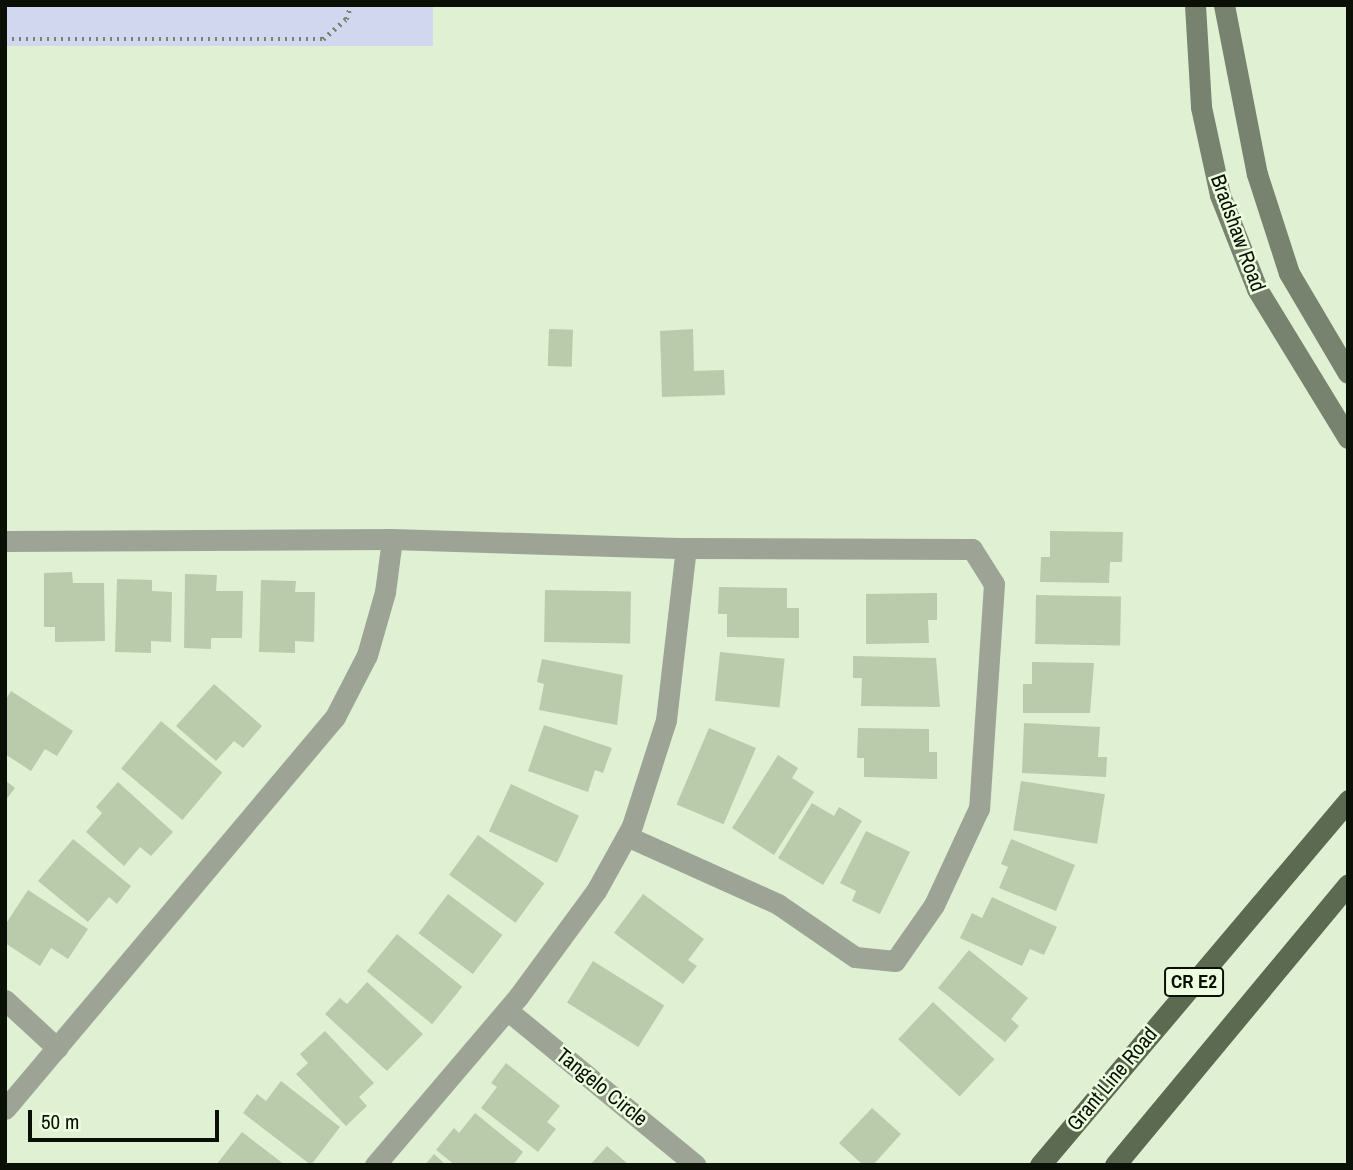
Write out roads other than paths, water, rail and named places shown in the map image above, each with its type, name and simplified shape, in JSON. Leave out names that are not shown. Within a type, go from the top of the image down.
[{"type":"main road","name":"Bradshaw Road","points":[[1195,5],[1201,107],[1220,195],[1257,289],[1348,438]]},
{"type":"main road","name":"Bradshaw Road","points":[[1224,5],[1257,174],[1289,273],[1348,373]]},
{"type":"main road","name":"Grant Line Road","points":[[1040,1165],[1348,800]]},
{"type":"main road","name":"CR E2","points":[[1115,1165],[1348,884]]},
{"type":"street","points":[[5,1109],[335,717],[367,655],[385,592],[392,539]]},
{"type":"street","points":[[5,541],[392,539],[686,548],[972,549],[994,584],[979,808],[934,905],[895,961],[855,957],[778,904],[627,836]]},
{"type":"street","points":[[375,1165],[507,1010],[596,891],[627,836],[666,720],[686,548]]},
{"type":"street","points":[[5,1000],[57,1048]]},
{"type":"street","name":"Tangelo Circle","points":[[507,1010],[696,1165]]}]
